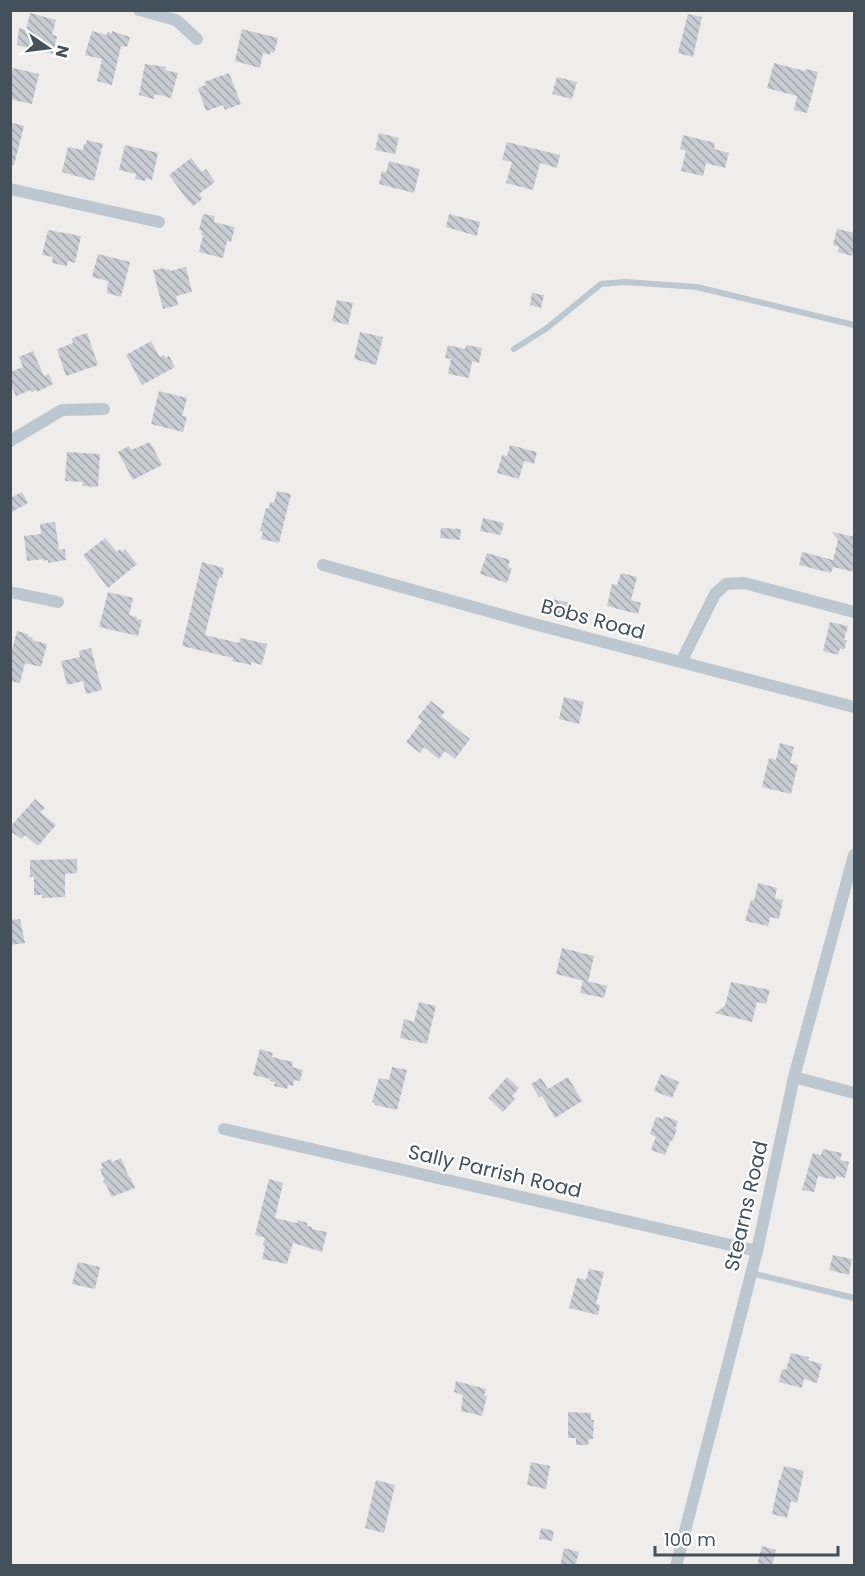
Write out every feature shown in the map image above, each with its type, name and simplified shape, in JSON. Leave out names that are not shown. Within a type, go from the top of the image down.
[{"type":"street","points":[[139,10],[176,20],[197,39]]},
{"type":"street","points":[[10,189],[159,222]]},
{"type":"street","points":[[10,441],[62,410],[104,409]]},
{"type":"street","name":"Bobs Road","points":[[323,565],[534,624],[855,707]]},
{"type":"street","points":[[681,662],[715,594],[726,584],[744,584],[855,612]]},
{"type":"street","points":[[10,592],[58,602]]},
{"type":"street","name":"Stearns Road","points":[[676,1566],[757,1251],[794,1077],[855,855]]},
{"type":"street","points":[[794,1077],[855,1093]]},
{"type":"street","name":"Sally Parrish Road","points":[[224,1129],[757,1251]]},
{"type":"lane","points":[[514,349],[547,328],[601,284],[625,282],[697,287],[855,325]]},
{"type":"lane","points":[[751,1273],[855,1298]]},
{"type":"building","points":[[30,13],[56,20],[52,35],[57,36],[53,54],[17,45],[19,28],[26,30]]},
{"type":"building","points":[[688,14],[702,17],[693,57],[678,53]]},
{"type":"building","points":[[242,29],[278,38],[274,53],[270,52],[270,55],[263,53],[260,68],[235,61]]},
{"type":"building","points":[[92,31],[107,35],[107,32],[112,33],[112,31],[130,37],[127,47],[121,46],[112,85],[97,81],[102,59],[85,55]]},
{"type":"building","points":[[774,63],[818,72],[807,113],[794,110],[797,96],[767,88]]},
{"type":"building","points":[[145,64],[166,67],[165,70],[178,73],[171,98],[155,94],[154,99],[139,95]]},
{"type":"building","points":[[13,68],[39,74],[32,104],[10,99],[10,77]]},
{"type":"building","points":[[229,73],[241,104],[225,110],[223,105],[206,111],[198,88],[206,85],[204,82]]},
{"type":"building","points":[[557,77],[577,82],[572,99],[552,94]]},
{"type":"building","points":[[10,122],[24,126],[14,165],[10,165]]},
{"type":"building","points":[[379,133],[399,138],[395,154],[375,150]]},
{"type":"building","points":[[683,135],[715,143],[714,149],[729,153],[725,168],[706,163],[703,176],[681,171],[686,151],[680,149]]},
{"type":"building","points":[[87,140],[103,144],[94,181],[62,172],[68,147],[83,150]]},
{"type":"building","points":[[507,142],[560,155],[557,168],[540,163],[533,190],[506,183],[512,162],[502,160]]},
{"type":"building","points":[[125,145],[158,153],[152,180],[135,179],[136,174],[119,170]]},
{"type":"building","points":[[191,158],[202,172],[206,169],[215,182],[199,194],[202,199],[193,206],[169,175]]},
{"type":"building","points":[[389,161],[420,169],[414,193],[379,184],[382,171],[386,173]]},
{"type":"building","points":[[203,214],[215,216],[214,222],[235,227],[231,242],[227,241],[223,258],[199,252],[203,235],[199,230]]},
{"type":"building","points":[[449,214],[480,222],[477,236],[446,227]]},
{"type":"building","points":[[837,229],[855,233],[852,256],[838,252],[839,247],[833,245]]},
{"type":"building","points":[[48,230],[81,236],[75,263],[68,261],[67,266],[52,263],[53,257],[42,255]]},
{"type":"building","points":[[98,254],[130,262],[121,297],[107,293],[108,281],[92,277]]},
{"type":"building","points":[[186,267],[192,292],[176,296],[178,305],[163,309],[153,270],[165,268],[170,271]]},
{"type":"building","points":[[532,293],[544,295],[541,308],[530,305]]},
{"type":"building","points":[[337,300],[353,303],[348,325],[332,321]]},
{"type":"building","points":[[360,332],[383,337],[376,365],[354,359]]},
{"type":"building","points":[[87,333],[98,365],[66,376],[57,349],[73,343],[72,338]]},
{"type":"building","points":[[151,341],[160,357],[169,356],[175,367],[142,385],[126,355]]},
{"type":"building","points":[[448,345],[465,349],[466,345],[482,348],[479,363],[472,361],[469,378],[448,374],[451,359],[445,358]]},
{"type":"building","points":[[33,351],[44,376],[49,374],[53,384],[37,392],[31,390],[16,396],[10,383],[10,372],[23,367],[19,357]]},
{"type":"building","points":[[159,391],[187,398],[182,416],[187,417],[183,432],[151,424]]},
{"type":"building","points":[[150,442],[162,465],[133,480],[118,452],[129,446],[131,450]]},
{"type":"building","points":[[510,445],[537,452],[534,464],[524,461],[519,479],[497,473],[502,455],[507,456]]},
{"type":"building","points":[[67,452],[100,454],[98,487],[82,486],[83,482],[65,481]]},
{"type":"building","points":[[277,491],[291,494],[279,543],[261,539],[263,531],[260,531],[266,508],[269,508],[270,502],[274,503]]},
{"type":"building","points":[[22,492],[28,503],[10,513],[10,498]]},
{"type":"building","points":[[483,518],[504,523],[501,535],[480,531]]},
{"type":"building","points":[[55,522],[59,550],[65,549],[66,560],[48,563],[48,560],[43,561],[43,559],[27,561],[24,536],[41,534],[40,524]]},
{"type":"building","points":[[441,528],[461,529],[460,540],[440,538]]},
{"type":"building","points":[[832,532],[855,537],[855,572],[833,567],[831,573],[799,565],[802,552],[833,560],[838,540]]},
{"type":"building","points":[[105,538],[117,552],[125,549],[137,564],[108,588],[83,555]]},
{"type":"building","points":[[487,553],[510,560],[508,567],[512,568],[507,583],[480,574]]},
{"type":"building","points":[[202,562],[224,568],[222,578],[219,577],[205,635],[239,643],[240,638],[267,644],[262,665],[232,661],[233,658],[182,646]]},
{"type":"building","points":[[621,573],[637,577],[631,600],[641,603],[638,614],[607,606],[612,584],[617,585]]},
{"type":"building","points":[[108,592],[133,598],[129,615],[142,620],[138,636],[99,627]]},
{"type":"building","points":[[552,599],[574,604],[570,619],[548,613]]},
{"type":"building","points":[[830,622],[848,626],[844,650],[840,648],[838,655],[823,651]]},
{"type":"building","points":[[17,631],[28,634],[33,638],[32,640],[47,644],[41,667],[25,663],[20,683],[10,681],[10,657]]},
{"type":"building","points":[[91,648],[102,690],[86,694],[83,681],[67,685],[61,661],[80,657],[79,651]]},
{"type":"building","points":[[564,697],[584,702],[579,724],[559,719]]},
{"type":"building","points":[[431,701],[445,712],[441,716],[470,739],[455,759],[445,751],[439,759],[424,747],[420,753],[406,742],[422,721],[417,718]]},
{"type":"building","points":[[780,743],[794,747],[790,763],[798,765],[791,794],[762,787],[769,758],[776,760]]},
{"type":"building","points":[[35,799],[45,808],[40,812],[56,825],[38,846],[25,835],[22,839],[10,831],[10,827]]},
{"type":"building","points":[[77,859],[77,873],[65,874],[65,897],[42,898],[42,895],[34,895],[34,877],[30,877],[30,860]]},
{"type":"building","points":[[758,883],[777,888],[775,898],[783,900],[779,919],[770,917],[768,926],[745,921],[751,900],[754,901]]},
{"type":"building","points":[[20,919],[25,943],[10,945],[10,920]]},
{"type":"building","points":[[562,948],[594,956],[588,982],[556,974]]},
{"type":"building","points":[[583,980],[607,986],[604,998],[580,993]]},
{"type":"building","points":[[731,982],[770,990],[766,1004],[757,1002],[752,1022],[715,1013],[725,1006]]},
{"type":"building","points":[[419,1002],[436,1006],[427,1044],[400,1038],[404,1019],[414,1022]]},
{"type":"building","points":[[260,1049],[273,1053],[272,1057],[293,1062],[292,1067],[303,1070],[300,1081],[294,1080],[293,1086],[288,1085],[287,1089],[274,1086],[275,1082],[270,1081],[271,1079],[253,1075]]},
{"type":"building","points":[[392,1067],[407,1070],[397,1110],[375,1105],[372,1102],[379,1078],[389,1080]]},
{"type":"building","points":[[661,1074],[679,1082],[672,1098],[654,1091]]},
{"type":"building","points":[[507,1077],[519,1088],[512,1096],[515,1099],[503,1112],[488,1098]]},
{"type":"building","points":[[568,1077],[582,1101],[555,1118],[542,1096],[539,1097],[531,1084],[541,1078],[548,1089]]},
{"type":"building","points":[[664,1116],[678,1121],[675,1129],[677,1130],[665,1155],[651,1150],[656,1137],[650,1134],[656,1117],[663,1119]]},
{"type":"building","points":[[823,1149],[842,1153],[840,1160],[849,1162],[845,1178],[836,1176],[835,1180],[818,1176],[814,1192],[802,1190],[813,1153],[821,1155]]},
{"type":"building","points":[[121,1158],[135,1188],[111,1197],[103,1182],[101,1163]]},
{"type":"building","points":[[269,1179],[283,1183],[275,1218],[297,1223],[298,1220],[307,1223],[307,1226],[312,1229],[327,1232],[322,1252],[293,1243],[287,1264],[262,1259],[265,1238],[255,1235]]},
{"type":"building","points":[[833,1255],[852,1259],[849,1275],[829,1270]]},
{"type":"building","points":[[78,1262],[100,1267],[95,1289],[72,1284]]},
{"type":"building","points":[[589,1269],[604,1272],[596,1304],[600,1305],[598,1315],[569,1308],[577,1278],[586,1280]]},
{"type":"building","points":[[791,1353],[809,1357],[808,1360],[822,1364],[817,1383],[804,1379],[802,1388],[779,1382],[782,1369],[786,1370]]},
{"type":"building","points":[[456,1381],[486,1389],[484,1396],[487,1396],[482,1416],[461,1411],[463,1395],[454,1392]]},
{"type":"building","points":[[568,1412],[591,1413],[591,1420],[594,1420],[593,1439],[589,1439],[588,1445],[576,1445],[576,1438],[568,1438]]},
{"type":"building","points":[[531,1462],[550,1466],[546,1489],[527,1485]]},
{"type":"building","points":[[784,1466],[804,1471],[797,1503],[791,1501],[787,1518],[772,1514]]},
{"type":"building","points":[[376,1480],[395,1485],[384,1533],[365,1528]]},
{"type":"building","points":[[541,1528],[554,1531],[552,1541],[539,1539]]},
{"type":"building","points":[[762,1546],[776,1550],[772,1566],[757,1566]]},
{"type":"building","points":[[564,1548],[579,1552],[575,1566],[560,1566]]}]
